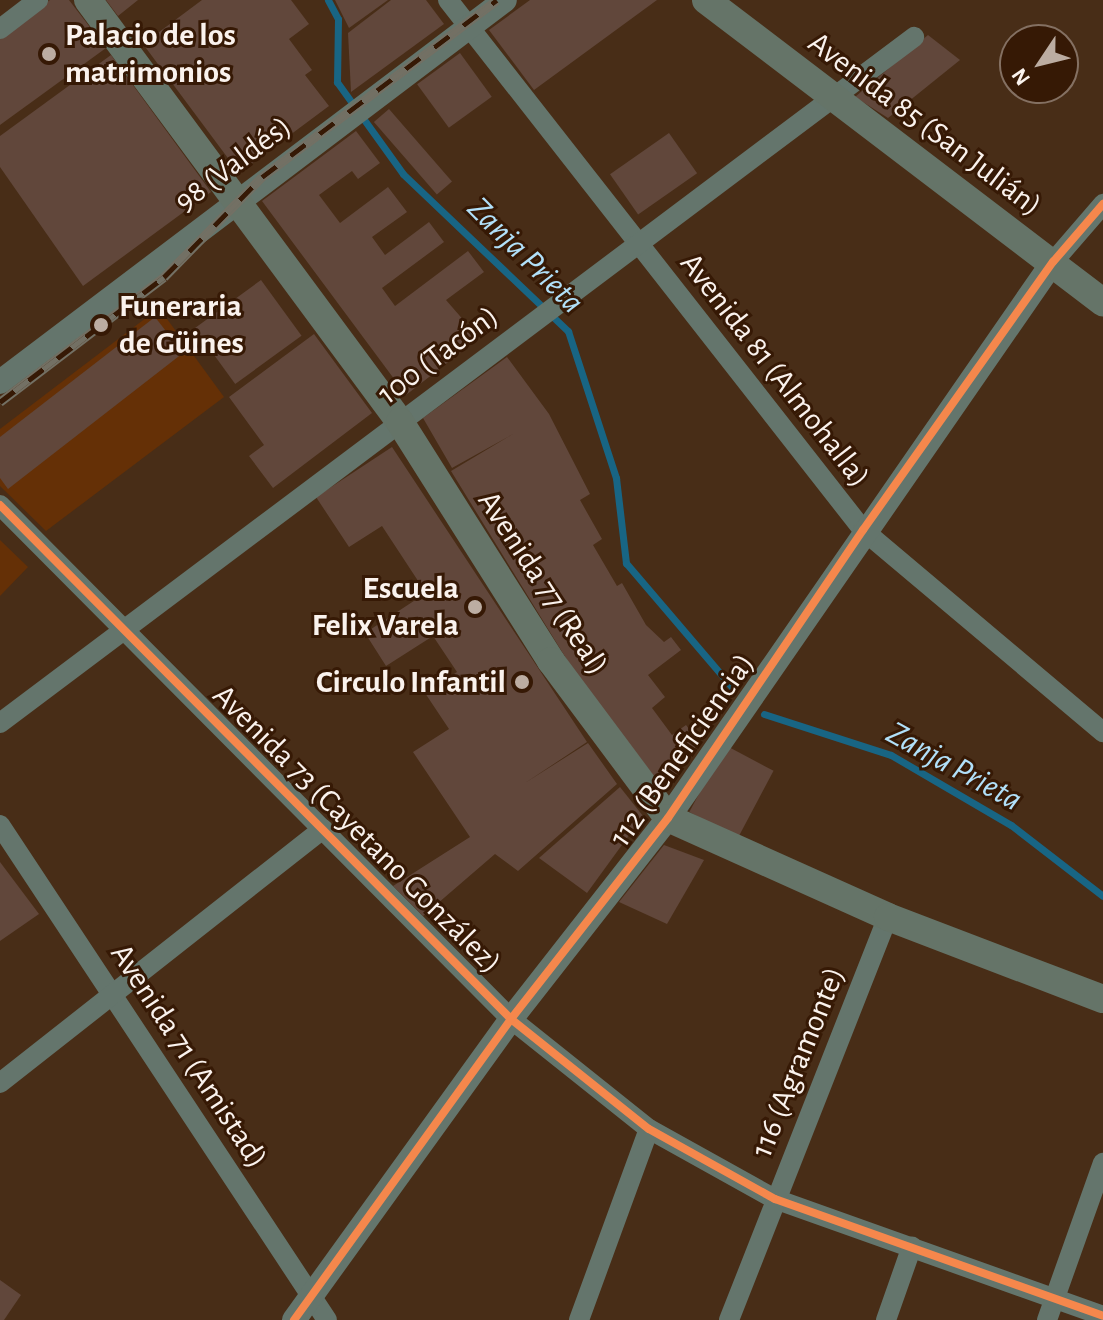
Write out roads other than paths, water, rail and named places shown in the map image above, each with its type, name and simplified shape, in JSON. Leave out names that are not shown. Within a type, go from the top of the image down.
[{"type":"main road","name":"Avenida 77 (Real)","points":[[88,0],[400,422],[551,661],[668,818],[888,917],[1103,999]]},
{"type":"main road","name":"Avenida 85 (San Julián)","points":[[706,0],[1103,302]]},
{"type":"street","points":[[0,29],[38,0]]},
{"type":"street","name":"Avenida 81 (Almohalla)","points":[[448,0],[635,243],[863,530],[1103,732]]},
{"type":"street","name":"98 (Valdés)","points":[[0,382],[505,0]]},
{"type":"street","name":"100 (Tacón)","points":[[0,723],[635,243],[914,37]]},
{"type":"street","name":"112 (Beneficiencia)","points":[[294,1320],[511,1019],[668,818],[863,530],[1053,262],[1103,204]]},
{"type":"street","name":"Avenida 73 (Cayetano González)","points":[[0,505],[511,1019],[649,1129],[775,1199],[1103,1316]]},
{"type":"street","name":"Avenida 71 (Amistad)","points":[[0,825],[327,1320]]},
{"type":"street","points":[[0,1083],[323,829]]},
{"type":"street","name":"116 (Agramonte)","points":[[729,1320],[888,917]]},
{"type":"street","points":[[579,1320],[649,1129]]},
{"type":"street","points":[[1047,1320],[1103,1163]]},
{"type":"street","points":[[886,1320],[912,1246]]},
{"type":"waterway","name":"Zanja Prieta","points":[[328,0],[338,19],[337,82],[403,174],[568,331],[616,478],[626,563],[732,687]]},
{"type":"waterway","name":"Zanja Prieta","points":[[764,714],[891,755],[1011,825],[1103,896]]},
{"type":"railway","points":[[0,402],[164,277],[262,177],[497,0]]},
{"type":"place","name":"Palacio de los matrimonios","points":[[49,54]]},
{"type":"place","name":"Funeraria de Güines","points":[[101,325]]},
{"type":"place","name":"Escuela Felix Varela","points":[[475,607]]},
{"type":"place","name":"Circulo Infantil","points":[[522,682]]}]
